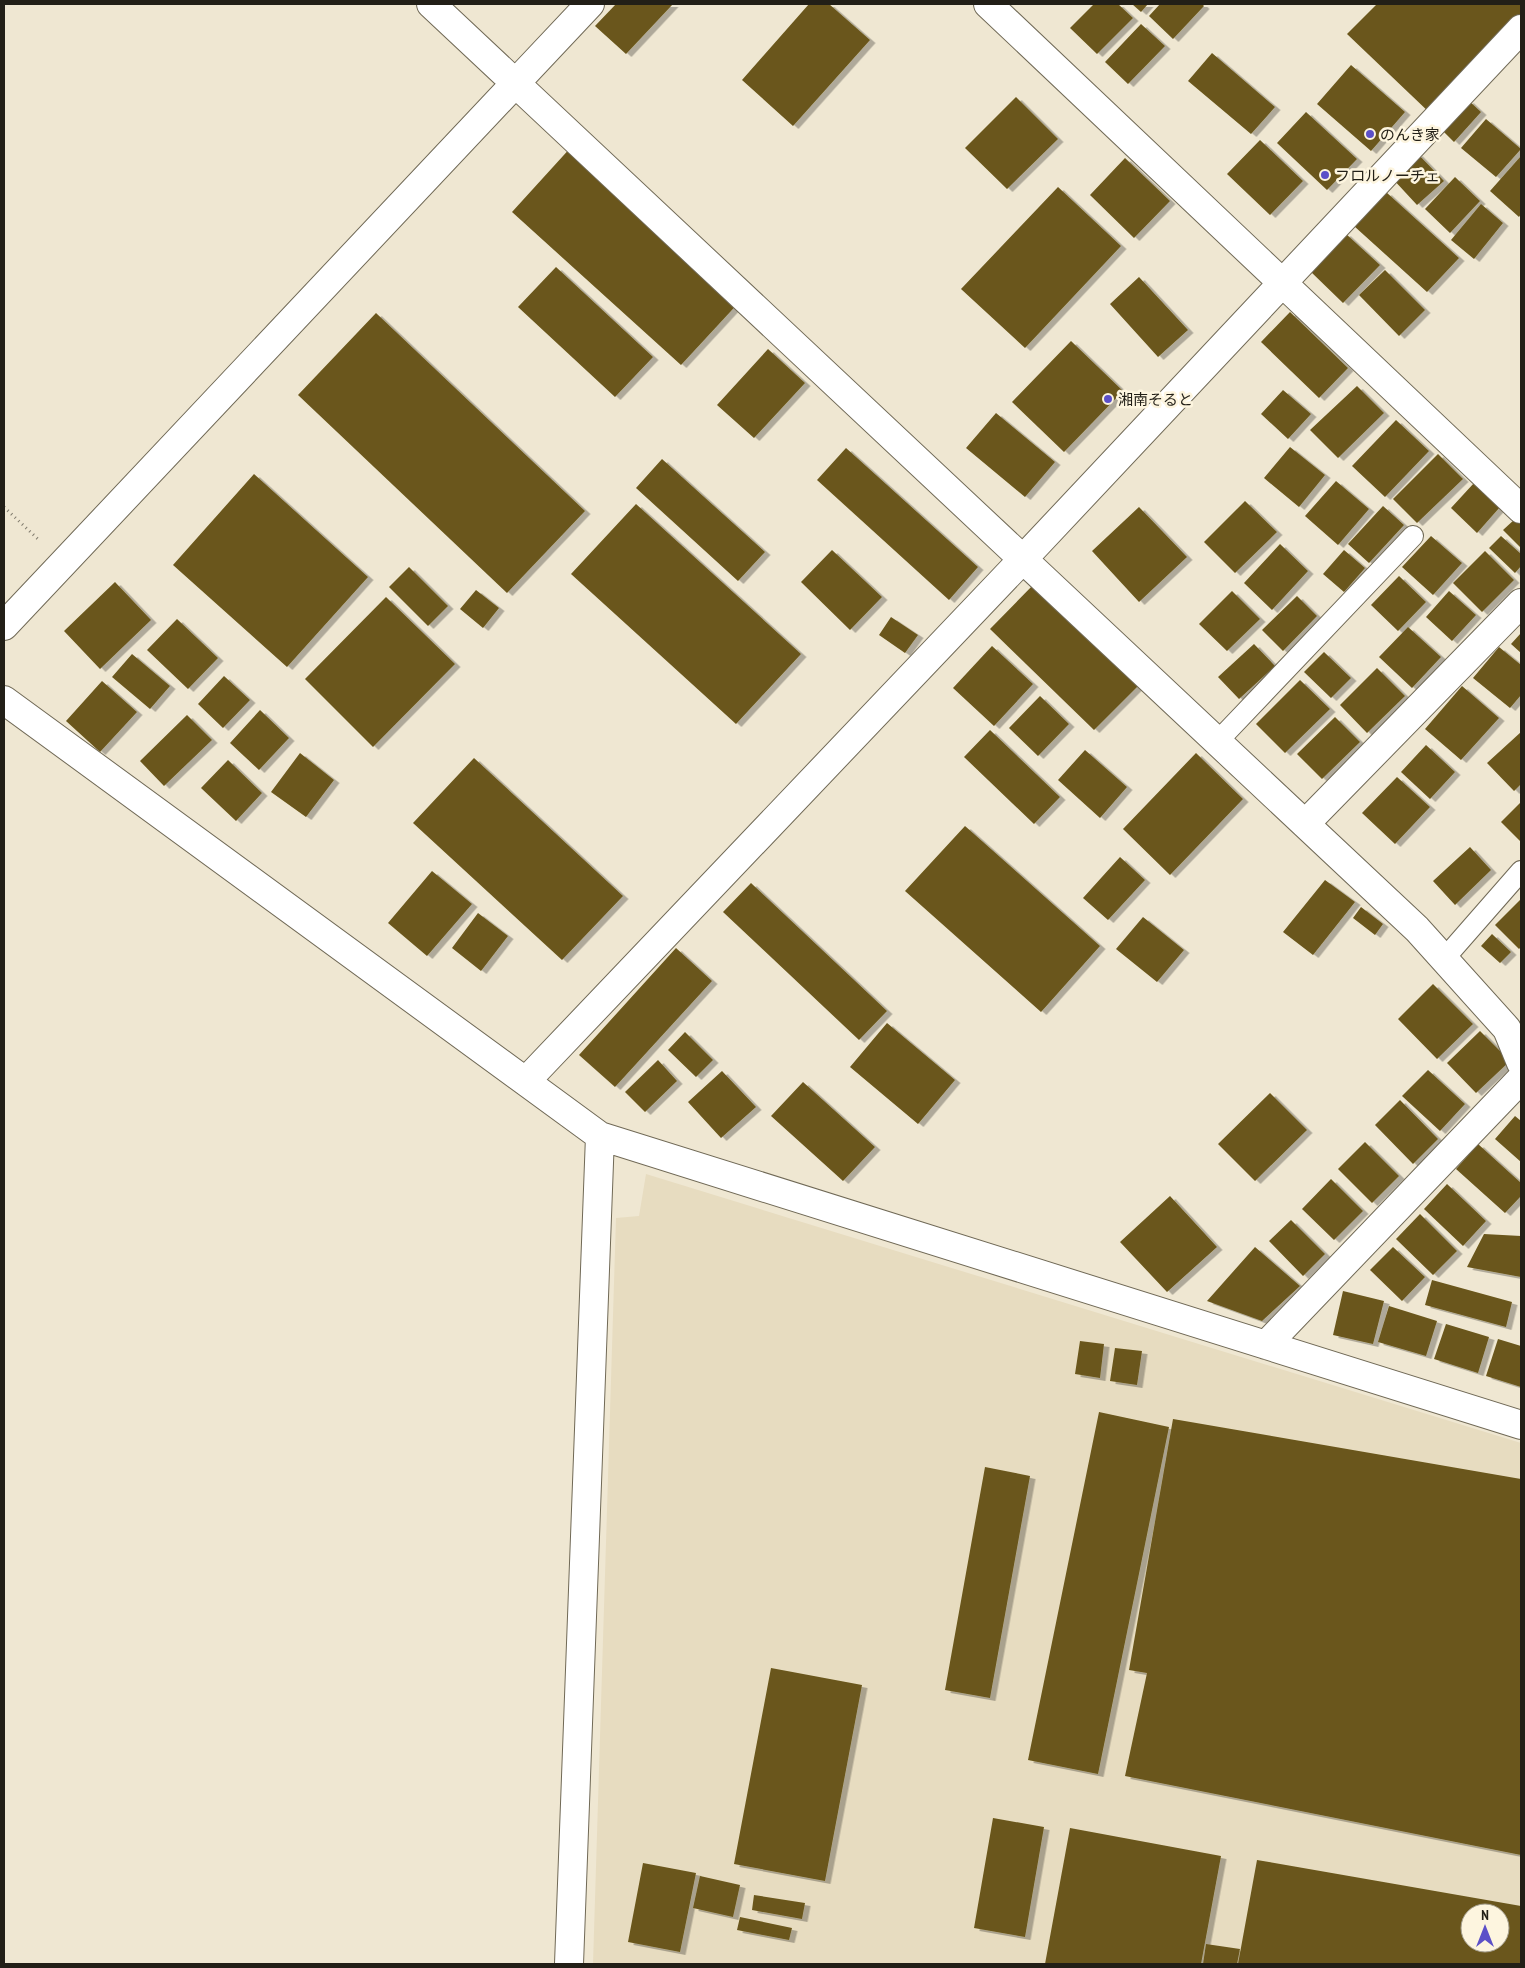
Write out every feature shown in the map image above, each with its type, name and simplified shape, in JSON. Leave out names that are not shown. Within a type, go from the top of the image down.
[{"type":"street","points":[[431,4],[1417,929],[1507,1029],[1521,1063]]},
{"type":"street","points":[[4,626],[590,4]]},
{"type":"street","points":[[988,4],[1521,510]]},
{"type":"street","points":[[526,1081],[1023,559],[1521,29]]},
{"type":"street","points":[[1305,824],[1521,603]]},
{"type":"street","points":[[4,700],[600,1136],[1521,1425]]},
{"type":"street","points":[[1266,1345],[1521,1079]]},
{"type":"street","points":[[569,1964],[600,1136]]},
{"type":"lane","points":[[1218,742],[1413,536]]},
{"type":"lane","points":[[1444,959],[1521,871]]},
{"type":"path","points":[[4,507],[64,563]]},
{"type":"shaded area","points":[[646,1174],[1521,1443],[1521,1964],[593,1964],[616,1218],[639,1216]]},
{"type":"building","points":[[616,4],[673,4],[626,54],[595,26]]},
{"type":"building","points":[[809,4],[829,4],[870,40],[793,126],[742,80]]},
{"type":"building","points":[[1094,4],[1118,4],[1133,18],[1097,54],[1070,28]]},
{"type":"building","points":[[1132,4],[1148,4],[1141,12]]},
{"type":"building","points":[[1160,4],[1202,4],[1204,6],[1173,39],[1149,16]]},
{"type":"building","points":[[1377,4],[1521,4],[1521,22],[1432,115],[1347,34]]},
{"type":"building","points":[[1141,24],[1165,46],[1128,84],[1105,62]]},
{"type":"building","points":[[1212,53],[1275,107],[1251,134],[1188,81]]},
{"type":"building","points":[[1351,65],[1405,112],[1371,151],[1317,104]]},
{"type":"building","points":[[1016,97],[1058,139],[1007,189],[965,148]]},
{"type":"building","points":[[1468,100],[1481,112],[1454,142],[1441,129]]},
{"type":"building","points":[[1306,112],[1357,159],[1327,190],[1277,143]]},
{"type":"building","points":[[1486,119],[1521,149],[1496,177],[1461,148]]},
{"type":"building","points":[[1260,140],[1303,181],[1270,215],[1227,174]]},
{"type":"building","points":[[573,145],[743,298],[681,365],[512,212]]},
{"type":"building","points":[[1417,153],[1444,181],[1417,205],[1392,178]]},
{"type":"building","points":[[1521,156],[1521,214],[1519,217],[1490,191]]},
{"type":"building","points":[[1125,158],[1170,201],[1134,238],[1090,195]]},
{"type":"building","points":[[1455,177],[1480,201],[1450,233],[1425,209]]},
{"type":"building","points":[[1058,187],[1121,246],[1025,348],[961,289]]},
{"type":"building","points":[[1386,192],[1459,258],[1427,292],[1354,226]]},
{"type":"building","points":[[1481,204],[1503,223],[1474,259],[1451,240]]},
{"type":"building","points":[[1345,233],[1380,265],[1343,303],[1309,270]]},
{"type":"building","points":[[556,267],[653,357],[615,397],[518,307]]},
{"type":"building","points":[[1385,270],[1425,310],[1399,336],[1359,295]]},
{"type":"building","points":[[1139,277],[1188,330],[1158,357],[1110,304]]},
{"type":"building","points":[[1290,312],[1348,368],[1319,398],[1261,342]]},
{"type":"building","points":[[376,313],[585,511],[507,593],[298,395]]},
{"type":"building","points":[[1071,341],[1123,391],[1064,452],[1012,402]]},
{"type":"building","points":[[768,349],[805,383],[754,438],[717,405]]},
{"type":"building","points":[[1357,386],[1384,413],[1338,458],[1310,430]]},
{"type":"building","points":[[1283,390],[1311,414],[1288,439],[1261,414]]},
{"type":"building","points":[[996,413],[1055,462],[1025,497],[966,448]]},
{"type":"building","points":[[1396,420],[1429,451],[1385,497],[1352,466]]},
{"type":"building","points":[[1290,447],[1325,475],[1299,507],[1264,478]]},
{"type":"building","points":[[846,448],[978,567],[949,600],[817,480]]},
{"type":"building","points":[[1438,454],[1463,479],[1417,523],[1393,499]]},
{"type":"building","points":[[662,459],[765,552],[738,581],[636,488]]},
{"type":"building","points":[[254,474],[368,577],[287,667],[173,565]]},
{"type":"building","points":[[1336,481],[1369,509],[1338,545],[1305,516]]},
{"type":"building","points":[[1474,483],[1500,507],[1477,533],[1451,508]]},
{"type":"building","points":[[1245,501],[1277,532],[1235,573],[1204,542]]},
{"type":"building","points":[[636,504],[801,654],[736,724],[571,574]]},
{"type":"building","points":[[1383,506],[1404,525],[1369,563],[1348,544]]},
{"type":"building","points":[[1139,507],[1187,557],[1139,602],[1092,551]]},
{"type":"building","points":[[1515,519],[1521,525],[1521,548],[1503,530]]},
{"type":"building","points":[[1431,536],[1462,563],[1433,595],[1402,567]]},
{"type":"building","points":[[1501,536],[1521,554],[1521,566],[1515,573],[1489,548]]},
{"type":"building","points":[[1280,544],[1308,571],[1272,610],[1244,583]]},
{"type":"building","points":[[832,550],[882,597],[850,630],[801,582]]},
{"type":"building","points":[[1344,550],[1365,568],[1344,592],[1323,574]]},
{"type":"building","points":[[1485,551],[1514,580],[1482,612],[1453,583]]},
{"type":"building","points":[[409,567],[448,606],[428,626],[389,587]]},
{"type":"building","points":[[1399,576],[1426,602],[1398,631],[1371,605]]},
{"type":"building","points":[[115,582],[151,620],[100,669],[64,631]]},
{"type":"building","points":[[1036,582],[1140,684],[1094,730],[990,629]]},
{"type":"building","points":[[476,590],[499,608],[483,628],[460,609]]},
{"type":"building","points":[[1232,591],[1260,619],[1227,651],[1199,624]]},
{"type":"building","points":[[1449,591],[1476,615],[1452,641],[1426,617]]},
{"type":"building","points":[[1297,596],[1317,616],[1283,651],[1262,630]]},
{"type":"building","points":[[386,597],[455,664],[373,747],[305,679]]},
{"type":"building","points":[[891,617],[918,635],[905,653],[879,635]]},
{"type":"building","points":[[177,619],[218,658],[188,689],[147,650]]},
{"type":"building","points":[[1408,627],[1441,657],[1412,688],[1379,657]]},
{"type":"building","points":[[1521,633],[1521,653],[1511,644]]},
{"type":"building","points":[[1254,644],[1275,666],[1239,699],[1218,677]]},
{"type":"building","points":[[992,646],[1033,684],[994,726],[953,688]]},
{"type":"building","points":[[1499,647],[1521,665],[1521,695],[1510,708],[1473,678]]},
{"type":"building","points":[[1324,652],[1351,678],[1331,698],[1304,672]]},
{"type":"building","points":[[132,654],[170,686],[150,709],[112,677]]},
{"type":"building","points":[[1377,668],[1405,696],[1367,733],[1340,705]]},
{"type":"building","points":[[224,676],[250,700],[223,728],[198,704]]},
{"type":"building","points":[[1300,680],[1330,709],[1285,753],[1256,724]]},
{"type":"building","points":[[102,681],[137,712],[100,752],[66,721]]},
{"type":"building","points":[[1462,686],[1499,718],[1461,760],[1425,729]]},
{"type":"building","points":[[1040,696],[1069,724],[1038,756],[1009,728]]},
{"type":"building","points":[[260,710],[289,738],[259,770],[230,743]]},
{"type":"building","points":[[187,715],[212,740],[164,786],[140,761]]},
{"type":"building","points":[[1335,717],[1360,742],[1322,779],[1297,754]]},
{"type":"building","points":[[990,730],[1060,797],[1034,824],[964,757]]},
{"type":"building","points":[[1521,732],[1521,784],[1514,791],[1487,763]]},
{"type":"building","points":[[1426,745],[1455,772],[1430,799],[1401,772]]},
{"type":"building","points":[[1085,750],[1127,787],[1100,818],[1058,780]]},
{"type":"building","points":[[300,753],[334,780],[306,817],[271,792]]},
{"type":"building","points":[[1196,753],[1243,799],[1170,875],[1123,829]]},
{"type":"building","points":[[474,758],[623,896],[562,960],[413,823]]},
{"type":"building","points":[[228,760],[262,793],[236,821],[201,788]]},
{"type":"building","points":[[1397,777],[1430,807],[1395,844],[1362,813]]},
{"type":"building","points":[[1521,802],[1521,840],[1520,841],[1501,822]]},
{"type":"building","points":[[965,826],[1100,946],[1041,1012],[905,891]]},
{"type":"building","points":[[1470,847],[1491,870],[1455,905],[1433,881]]},
{"type":"building","points":[[1120,857],[1145,880],[1108,920],[1083,898]]},
{"type":"building","points":[[432,871],[472,904],[427,956],[388,923]]},
{"type":"building","points":[[1325,880],[1355,902],[1313,955],[1283,932]]},
{"type":"building","points":[[751,883],[887,1011],[859,1040],[723,912]]},
{"type":"building","points":[[1521,899],[1521,947],[1519,949],[1495,925]]},
{"type":"building","points":[[1361,907],[1383,924],[1375,935],[1353,918]]},
{"type":"building","points":[[478,913],[508,936],[481,971],[452,948]]},
{"type":"building","points":[[1143,917],[1184,950],[1157,982],[1116,949]]},
{"type":"building","points":[[1492,934],[1511,952],[1500,963],[1481,946]]},
{"type":"building","points":[[676,948],[712,981],[615,1087],[579,1055]]},
{"type":"building","points":[[1433,984],[1473,1024],[1437,1059],[1398,1019]]},
{"type":"building","points":[[887,1023],[955,1080],[918,1124],[850,1067]]},
{"type":"building","points":[[1480,1031],[1510,1061],[1476,1093],[1447,1063]]},
{"type":"building","points":[[685,1032],[713,1060],[696,1077],[668,1050]]},
{"type":"building","points":[[658,1060],[677,1081],[645,1112],[625,1092]]},
{"type":"building","points":[[1428,1070],[1465,1104],[1440,1131],[1402,1096]]},
{"type":"building","points":[[722,1071],[756,1107],[721,1138],[688,1102]]},
{"type":"building","points":[[803,1082],[875,1147],[843,1181],[771,1116]]},
{"type":"building","points":[[1270,1093],[1307,1130],[1255,1181],[1218,1144]]},
{"type":"building","points":[[1400,1100],[1438,1139],[1413,1164],[1375,1125]]},
{"type":"building","points":[[1515,1116],[1521,1121],[1521,1162],[1495,1139]]},
{"type":"building","points":[[1365,1142],[1399,1176],[1372,1203],[1338,1169]]},
{"type":"building","points":[[1478,1144],[1521,1183],[1521,1196],[1505,1213],[1456,1169]]},
{"type":"building","points":[[1331,1179],[1363,1211],[1334,1240],[1302,1209]]},
{"type":"building","points":[[1447,1184],[1486,1221],[1463,1246],[1424,1209]]},
{"type":"building","points":[[1170,1196],[1217,1247],[1167,1292],[1120,1242]]},
{"type":"building","points":[[1420,1214],[1457,1251],[1433,1275],[1396,1239]]},
{"type":"building","points":[[1291,1220],[1325,1254],[1303,1276],[1269,1241]]},
{"type":"building","points":[[1484,1234],[1521,1236],[1521,1277],[1467,1267]]},
{"type":"building","points":[[1255,1247],[1300,1286],[1262,1321],[1207,1301]]},
{"type":"building","points":[[1393,1247],[1425,1277],[1402,1301],[1370,1270]]},
{"type":"building","points":[[1432,1280],[1512,1302],[1506,1327],[1425,1305]]},
{"type":"building","points":[[1343,1291],[1384,1301],[1373,1344],[1333,1335]]},
{"type":"building","points":[[1389,1306],[1437,1321],[1426,1356],[1378,1342]]},
{"type":"building","points":[[1446,1324],[1489,1337],[1478,1373],[1434,1359]]},
{"type":"building","points":[[1498,1339],[1521,1346],[1521,1387],[1486,1376]]},
{"type":"building","points":[[1080,1341],[1104,1344],[1100,1378],[1075,1374]]},
{"type":"building","points":[[1115,1348],[1142,1351],[1137,1385],[1110,1381]]},
{"type":"building","points":[[1099,1412],[1169,1427],[1098,1774],[1028,1760]]},
{"type":"building","points":[[1173,1419],[1521,1479],[1521,1855],[1125,1776],[1147,1673],[1129,1670]]},
{"type":"building","points":[[985,1467],[1030,1476],[990,1698],[945,1690]]},
{"type":"building","points":[[771,1668],[862,1685],[825,1881],[734,1864]]},
{"type":"building","points":[[993,1818],[1044,1827],[1025,1937],[974,1928]]},
{"type":"building","points":[[1070,1828],[1221,1856],[1201,1964],[1045,1964]]},
{"type":"building","points":[[1257,1860],[1504,1903],[1460,1903],[1460,1953],[1510,1953],[1510,1904],[1521,1906],[1521,1964],[1238,1964]]},
{"type":"building","points":[[643,1863],[696,1873],[680,1952],[628,1942]]},
{"type":"building","points":[[700,1876],[740,1885],[733,1917],[693,1908]]},
{"type":"building","points":[[754,1895],[805,1903],[802,1919],[752,1910]]},
{"type":"building","points":[[740,1917],[792,1928],[789,1940],[737,1930]]},
{"type":"building","points":[[1206,1944],[1240,1949],[1237,1964],[1203,1964]]},
{"type":"place","name":"のんき家","points":[[1370,134]]},
{"type":"place","name":"フロルノーチェ","points":[[1325,175]]},
{"type":"place","name":"湘南そると","points":[[1108,399]]}]
